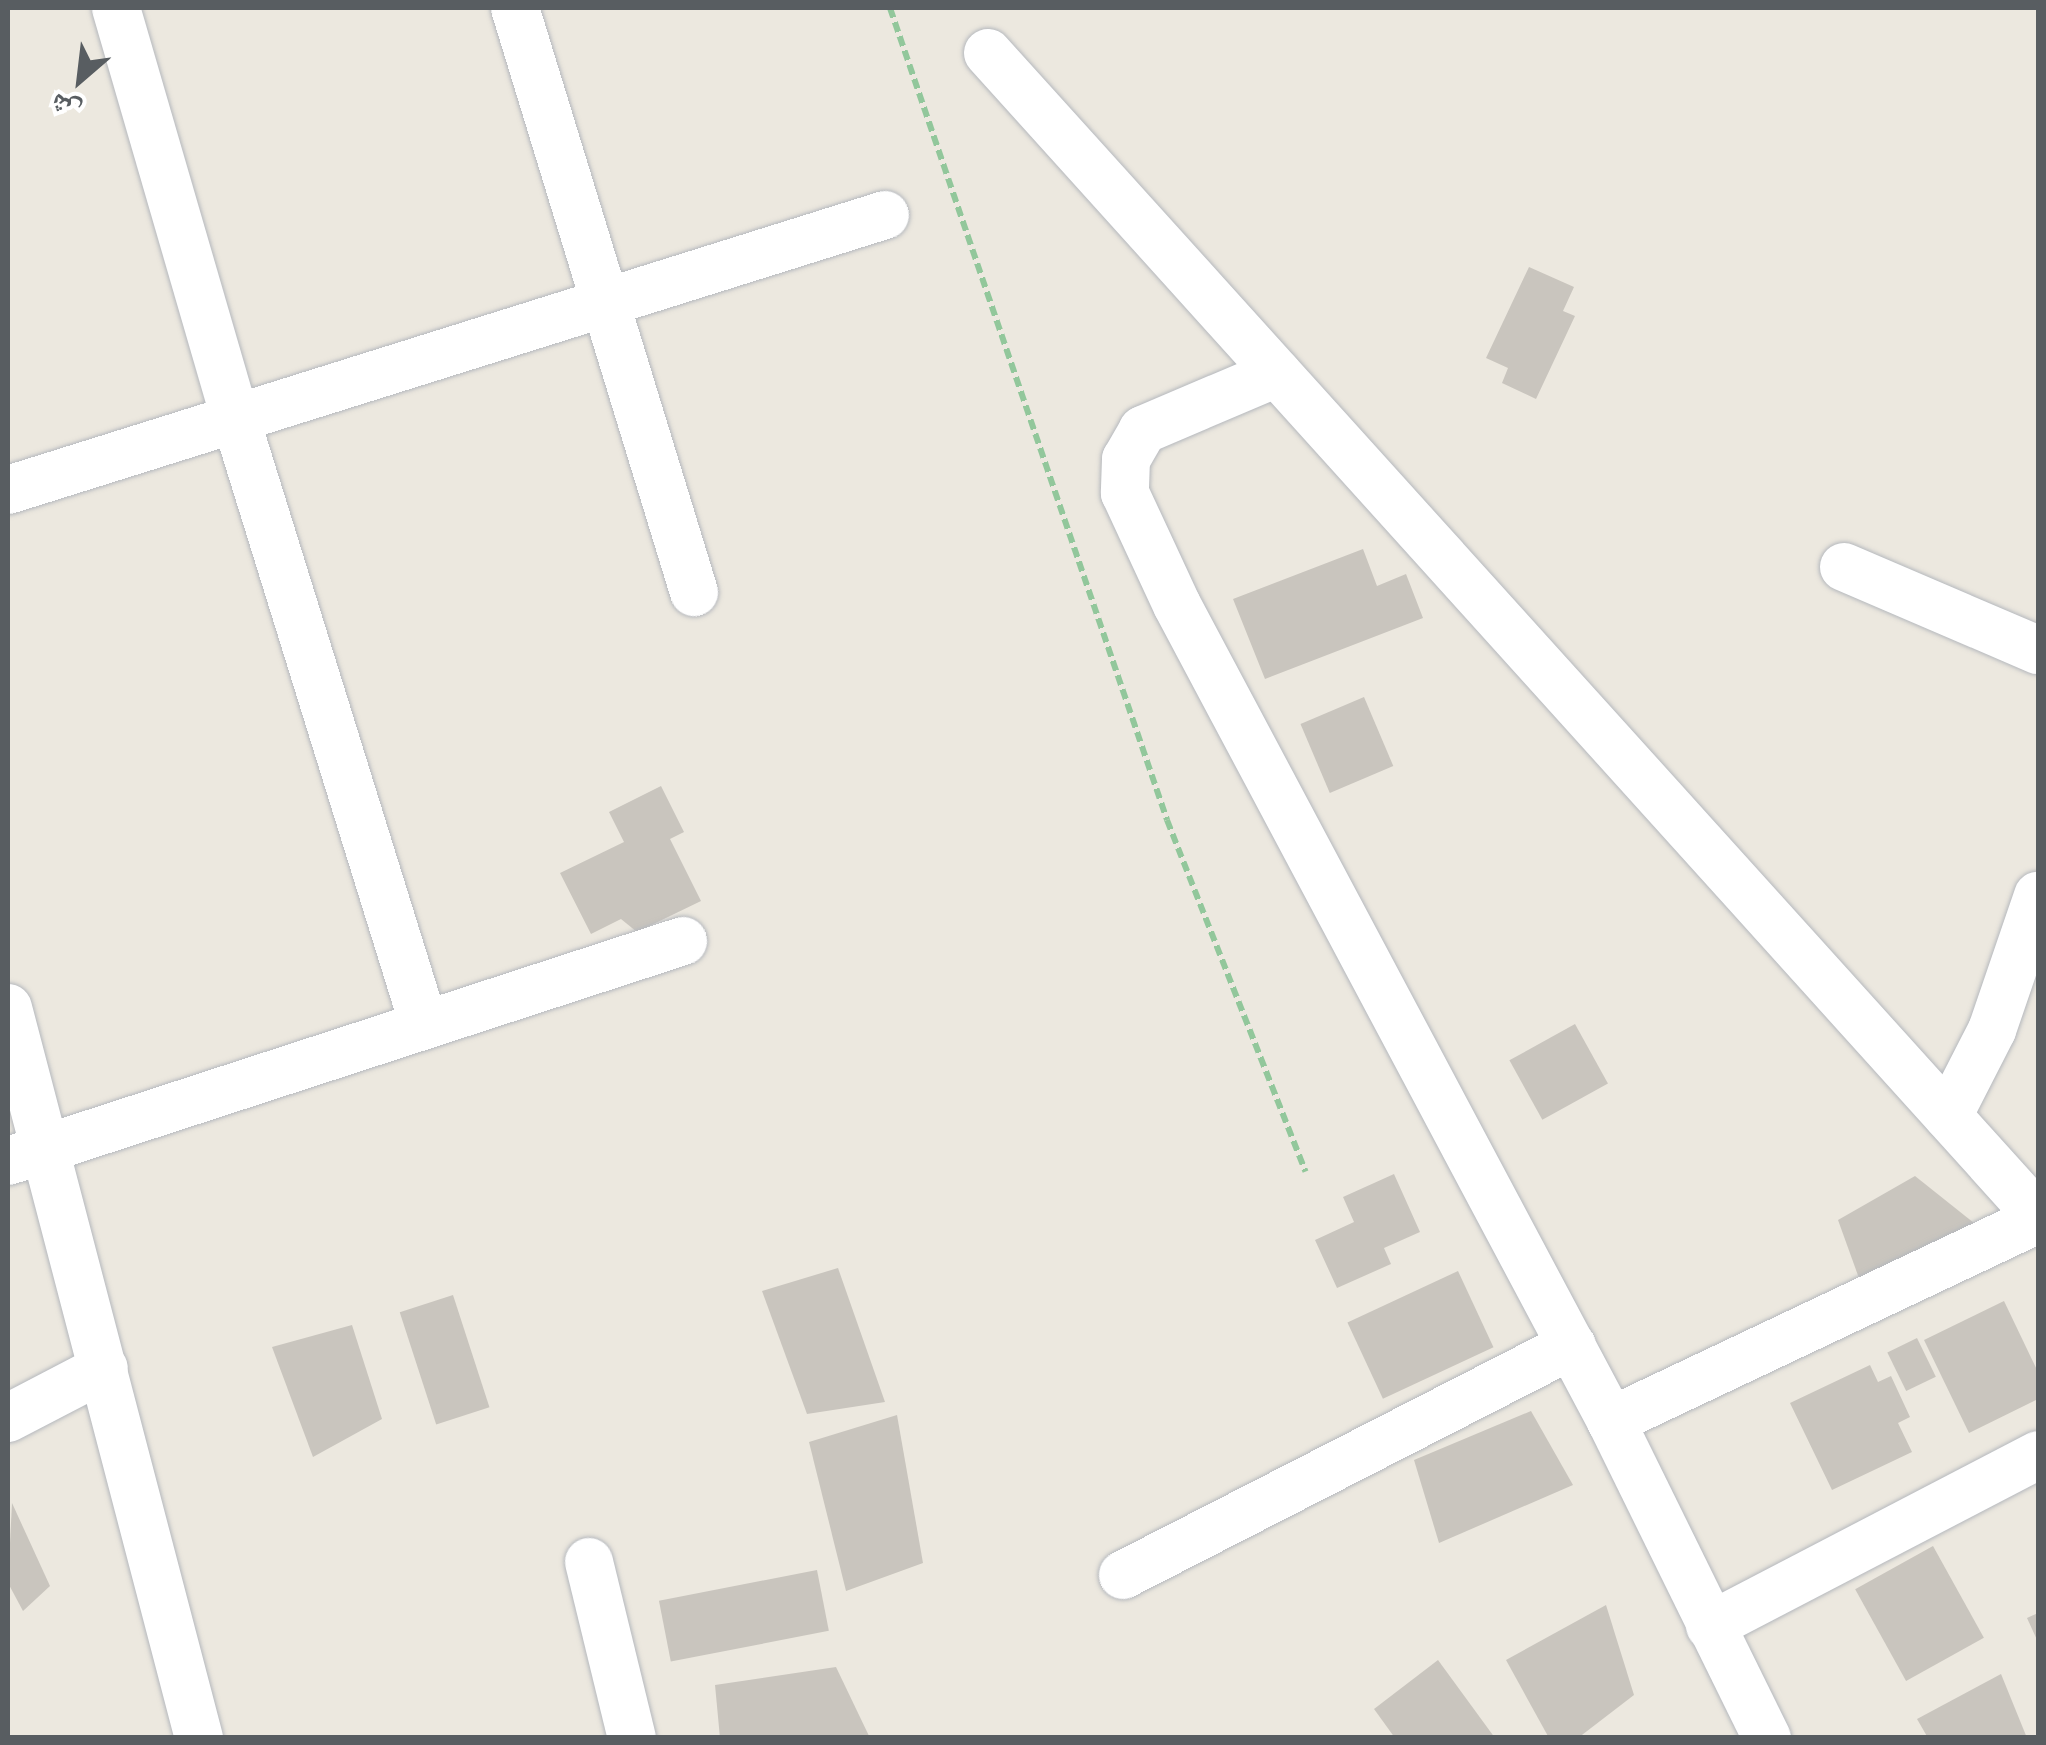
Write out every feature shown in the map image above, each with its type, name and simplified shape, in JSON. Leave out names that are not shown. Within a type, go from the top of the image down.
[{"type":"street","points":[[116,8],[236,420],[424,1025]]},
{"type":"street","points":[[515,8],[608,298],[694,592]]},
{"type":"street","points":[[988,53],[2038,1218],[1611,1421]]},
{"type":"street","points":[[8,490],[608,298],[885,215]]},
{"type":"street","points":[[1276,372],[1143,430],[1126,459],[1125,493],[1177,605],[1572,1345],[1767,1738]]},
{"type":"street","points":[[1844,567],[2038,650]]},
{"type":"street","points":[[1948,1116],[1992,1030],[2038,896]]},
{"type":"street","points":[[28,1154],[683,941]]},
{"type":"street","points":[[8,1008],[28,1154],[104,1368],[186,1733]]},
{"type":"street","points":[[1124,1575],[1572,1345]]},
{"type":"street","points":[[8,1418],[104,1368]]},
{"type":"street","points":[[1710,1626],[2038,1455]]},
{"type":"street","points":[[590,1562],[632,1738]]},
{"type":"path","points":[[890,8],[1166,820],[1306,1172]]},
{"type":"building","points":[[1529,267],[1574,287],[1563,311],[1575,316],[1536,399],[1502,383],[1508,368],[1486,358]]},
{"type":"building","points":[[1363,549],[1377,586],[1406,574],[1423,618],[1265,679],[1233,599]]},
{"type":"building","points":[[1364,697],[1393,766],[1330,793],[1300,724]]},
{"type":"building","points":[[661,786],[684,832],[670,839],[701,901],[637,932],[621,919],[591,934],[560,873],[624,842],[609,812]]},
{"type":"building","points":[[1575,1024],[1608,1083],[1542,1120],[1509,1060]]},
{"type":"building","points":[[1394,1174],[1420,1232],[1384,1248],[1391,1264],[1337,1288],[1315,1240],[1354,1222],[1343,1197]]},
{"type":"building","points":[[1915,1176],[1974,1223],[1860,1281],[1838,1220]]},
{"type":"building","points":[[838,1268],[885,1402],[807,1414],[762,1291]]},
{"type":"building","points":[[1458,1271],[1493,1347],[1383,1399],[1347,1323]]},
{"type":"building","points":[[453,1295],[489,1407],[436,1425],[400,1312]]},
{"type":"building","points":[[2004,1301],[2038,1372],[2038,1399],[1969,1433],[1924,1340]]},
{"type":"building","points":[[352,1325],[382,1419],[313,1457],[272,1347]]},
{"type":"building","points":[[1917,1338],[1936,1377],[1906,1391],[1887,1352]]},
{"type":"building","points":[[1870,1365],[1878,1382],[1891,1376],[1910,1417],[1898,1423],[1912,1452],[1832,1490],[1790,1403]]},
{"type":"building","points":[[1531,1411],[1573,1485],[1439,1543],[1414,1460]]},
{"type":"building","points":[[897,1415],[923,1563],[846,1591],[809,1442]]},
{"type":"building","points":[[12,1503],[50,1586],[23,1611],[8,1583]]},
{"type":"building","points":[[1933,1546],[1984,1638],[1906,1681],[1855,1589]]},
{"type":"building","points":[[817,1570],[829,1631],[671,1662],[659,1601]]},
{"type":"building","points":[[1606,1605],[1634,1695],[1578,1738],[1549,1738],[1506,1660]]},
{"type":"building","points":[[2038,1613],[2038,1642],[2027,1618]]},
{"type":"building","points":[[1438,1660],[1495,1738],[1395,1738],[1374,1709]]},
{"type":"building","points":[[836,1667],[870,1738],[720,1738],[715,1685]]},
{"type":"building","points":[[2001,1674],[2027,1738],[1928,1738],[1917,1719]]}]
